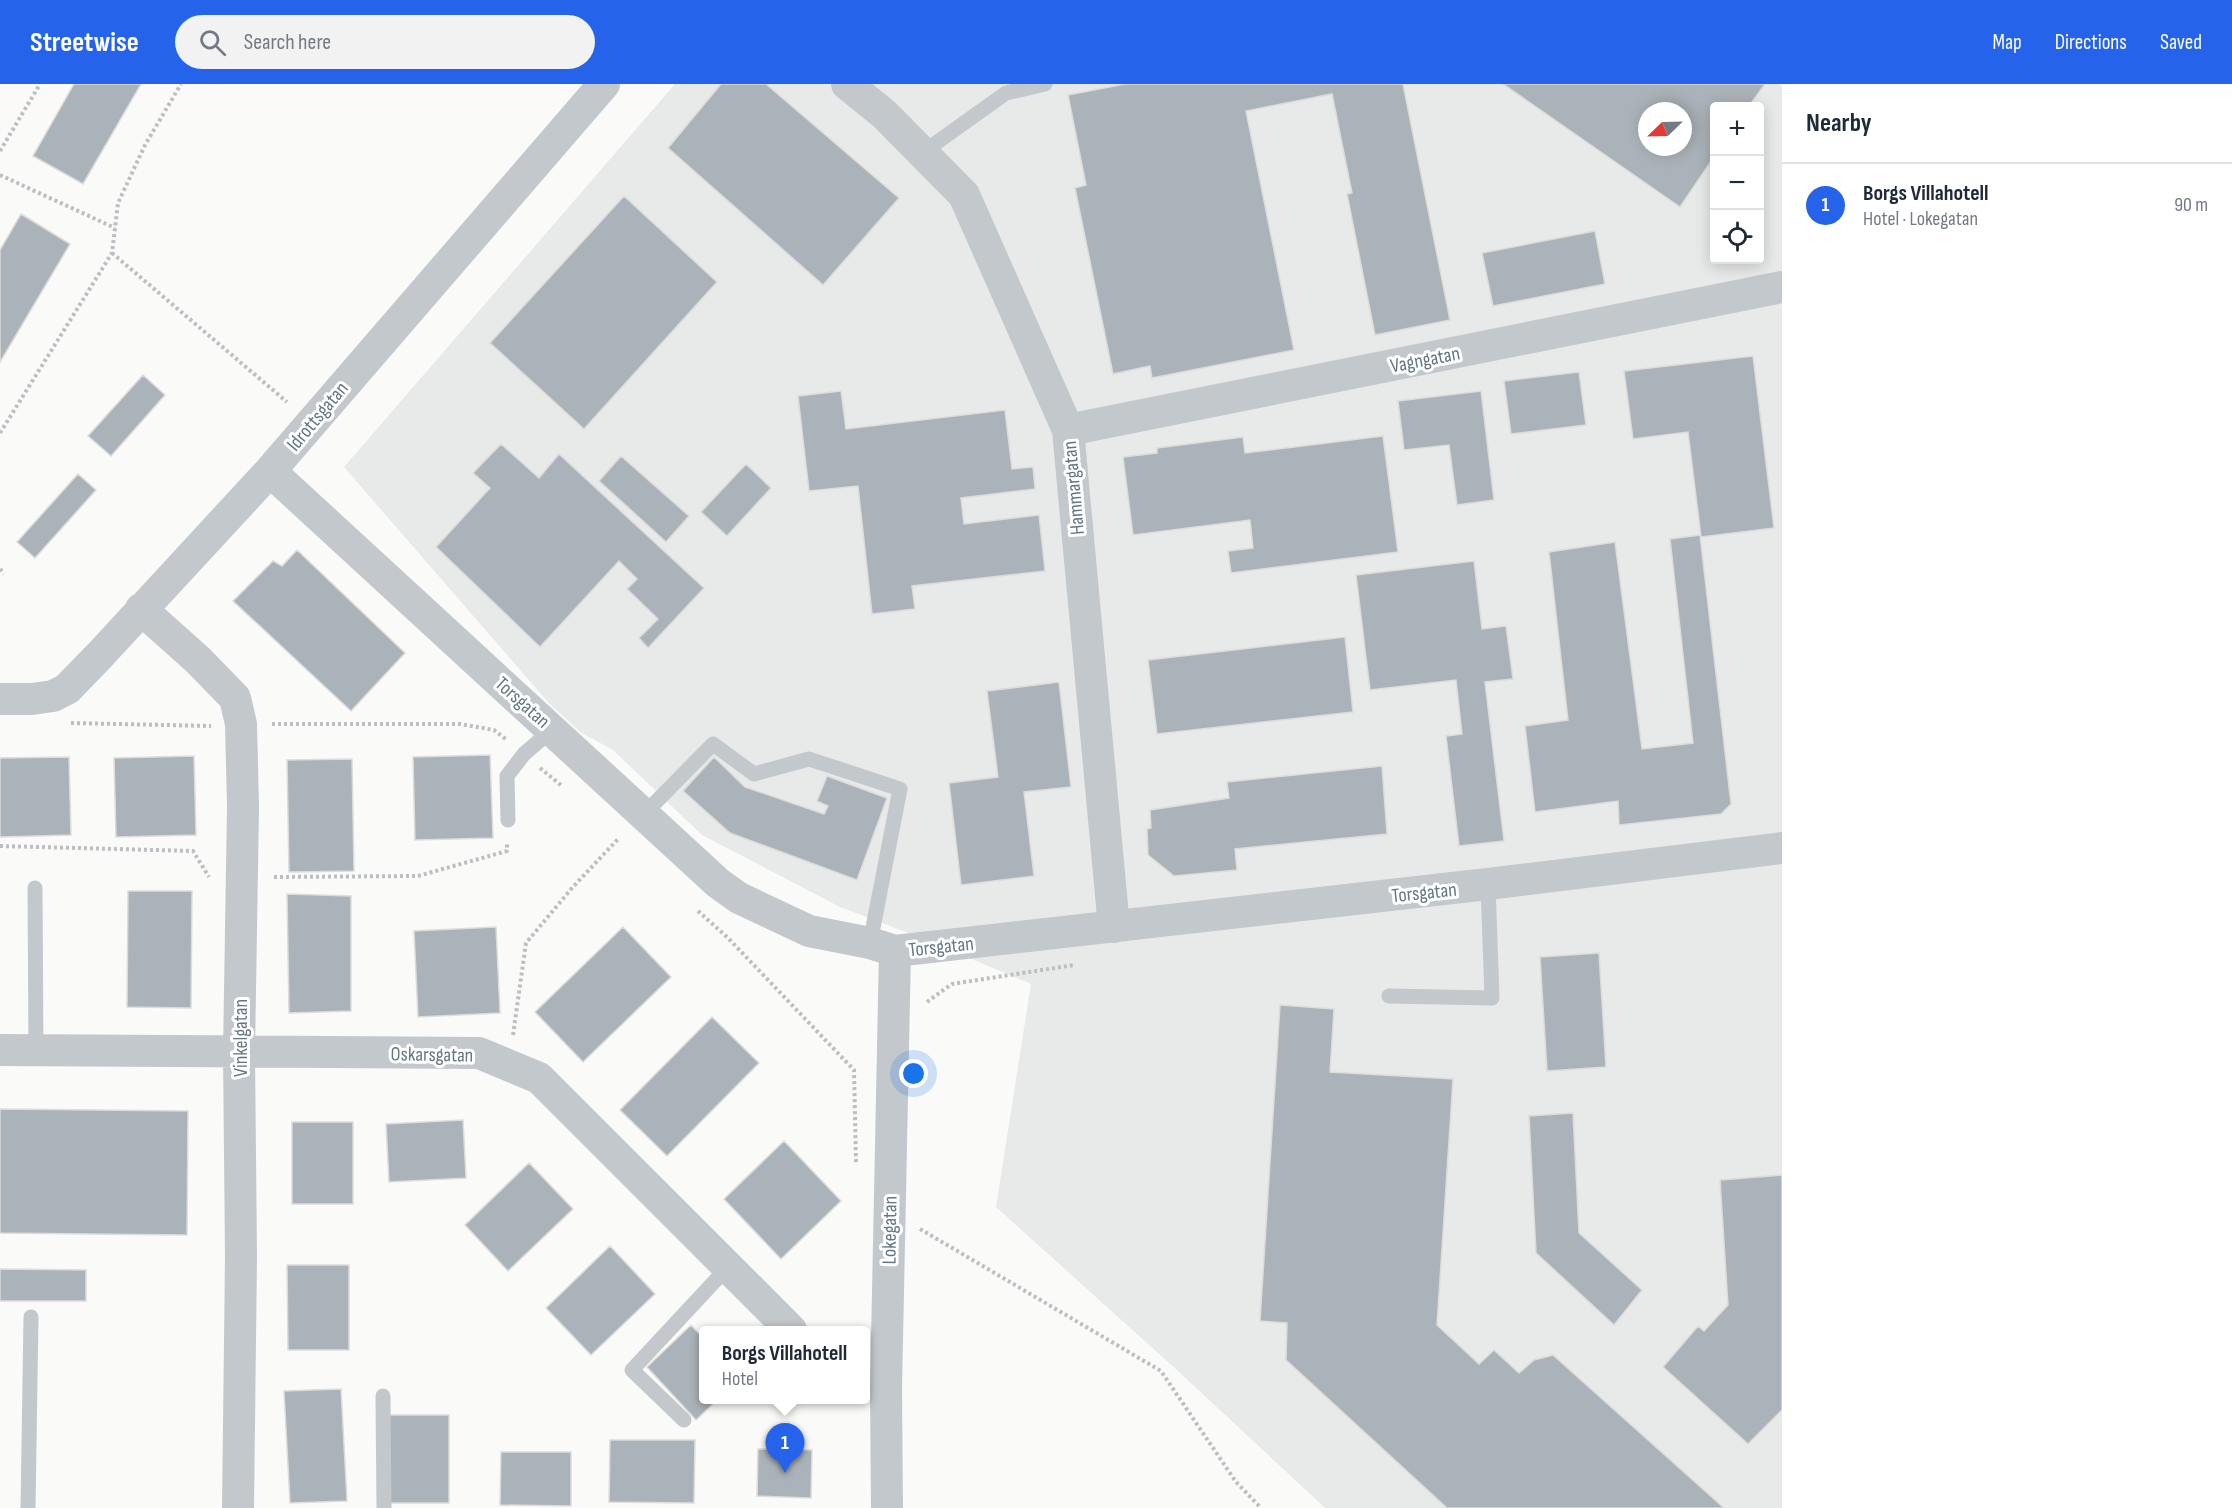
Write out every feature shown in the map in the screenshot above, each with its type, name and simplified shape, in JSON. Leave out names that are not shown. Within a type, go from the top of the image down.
[{"type":"street","name":"Idrottsgatan","points":[[0,699],[32,699],[53,696],[67,689],[270,471],[604,84]]},
{"type":"street","name":"Hammargatan","points":[[847,84],[884,114],[964,195],[1068,430],[1113,927]]},
{"type":"street","name":"Vagngatan","points":[[1068,430],[1782,287]]},
{"type":"street","name":"Torsgatan","points":[[270,471],[718,883],[739,898],[809,931],[883,947],[1113,927],[1782,848]]},
{"type":"street","name":"Vinkelgatan","points":[[141,609],[198,660],[235,698],[241,724],[243,807],[239,1052],[242,1257],[238,1508]]},
{"type":"street","name":"Lokegatan","points":[[883,947],[888,1226],[876,1386],[887,1508]]},
{"type":"street","name":"Oskarsgatan","points":[[0,1050],[479,1053],[539,1078],[787,1326]]},
{"type":"lane","points":[[922,153],[1006,93],[1045,84]]},
{"type":"lane","points":[[508,820],[507,776],[524,754],[553,729]]},
{"type":"lane","points":[[644,815],[713,744],[754,774],[809,759],[900,789],[883,947]]},
{"type":"lane","points":[[1389,996],[1491,998],[1488,884]]},
{"type":"lane","points":[[35,888],[36,1051]]},
{"type":"lane","points":[[684,1420],[632,1370],[728,1267]]},
{"type":"lane","points":[[28,1508],[31,1317]]},
{"type":"lane","points":[[383,1396],[384,1508]]},
{"type":"path","points":[[0,151],[39,84]]},
{"type":"path","points":[[0,433],[112,253],[118,203],[145,145],[181,84]]},
{"type":"path","points":[[0,175],[115,228]]},
{"type":"path","points":[[112,253],[311,422]]},
{"type":"path","points":[[0,569],[4,574]]},
{"type":"path","points":[[511,1066],[514,1017],[526,943],[572,888],[619,838]]},
{"type":"path","points":[[922,1012],[927,1001],[952,984],[1078,965]]},
{"type":"path","points":[[888,1226],[921,1229],[1161,1371],[1236,1482],[1261,1508]]},
{"type":"path","points":[[920,1240],[921,1229]]},
{"type":"shaded area","points":[[675,84],[1779,84],[1782,86],[1782,1508],[1325,1508],[1178,1371],[996,1207],[1031,984],[840,907],[702,835],[613,750],[580,732],[548,702],[344,467]]},
{"type":"building","points":[[74,84],[141,84],[83,184],[33,156]]},
{"type":"building","points":[[721,84],[766,84],[899,198],[823,285],[668,148]]},
{"type":"building","points":[[1125,84],[1403,84],[1450,320],[1375,335],[1347,194],[1352,193],[1332,94],[1246,111],[1294,350],[1152,378],[1150,366],[1113,374],[1075,188],[1086,185],[1068,95]]},
{"type":"building","points":[[1503,84],[1765,84],[1752,102],[1710,102],[1710,163],[1680,207]]},
{"type":"building","points":[[624,196],[717,282],[584,429],[490,343]]},
{"type":"building","points":[[21,214],[70,244],[0,362],[0,250]]},
{"type":"building","points":[[1595,231],[1605,284],[1493,306],[1482,253]]},
{"type":"building","points":[[1753,356],[1774,528],[1701,537],[1688,432],[1633,439],[1624,371]]},
{"type":"building","points":[[1579,372],[1586,425],[1511,434],[1504,381]]},
{"type":"building","points":[[143,375],[165,395],[111,456],[88,436]]},
{"type":"building","points":[[841,391],[846,429],[1005,410],[1012,469],[1033,467],[1035,489],[961,498],[964,524],[1039,515],[1045,571],[912,586],[915,609],[872,614],[858,486],[809,491],[798,396]]},
{"type":"building","points":[[1481,391],[1494,500],[1457,505],[1449,445],[1404,450],[1398,401]]},
{"type":"building","points":[[1383,436],[1398,552],[1231,573],[1228,551],[1253,548],[1250,520],[1133,535],[1123,457],[1157,453],[1157,448],[1243,437],[1245,453]]},
{"type":"building","points":[[501,444],[539,478],[559,454],[704,588],[648,648],[639,638],[658,619],[627,589],[637,579],[619,561],[540,647],[436,547],[490,488],[473,473]]},
{"type":"building","points":[[621,456],[689,516],[666,542],[599,481]]},
{"type":"building","points":[[746,464],[771,488],[727,536],[701,512]]},
{"type":"building","points":[[78,474],[96,490],[35,558],[17,542]]},
{"type":"building","points":[[1700,535],[1731,804],[1721,814],[1619,825],[1618,801],[1535,812],[1525,726],[1568,720],[1549,552],[1615,542],[1642,749],[1693,743],[1670,539]]},
{"type":"building","points":[[297,550],[405,653],[351,711],[233,601],[273,561],[282,566]]},
{"type":"building","points":[[1474,561],[1482,629],[1506,626],[1513,679],[1485,682],[1504,841],[1459,846],[1446,736],[1462,734],[1456,680],[1370,690],[1356,575]]},
{"type":"building","points":[[1345,637],[1353,712],[1157,734],[1148,660]]},
{"type":"building","points":[[1059,682],[1071,787],[1024,792],[1034,876],[961,885],[949,783],[998,777],[987,691]]},
{"type":"building","points":[[490,755],[493,838],[415,840],[413,757]]},
{"type":"building","points":[[194,756],[196,835],[116,837],[114,758]]},
{"type":"building","points":[[69,757],[71,835],[0,837],[0,758]]},
{"type":"building","points":[[714,757],[745,787],[824,814],[828,806],[817,801],[827,776],[887,798],[857,880],[730,833],[683,791]]},
{"type":"building","points":[[352,759],[354,871],[289,872],[287,760]]},
{"type":"building","points":[[1382,766],[1387,834],[1235,849],[1237,870],[1174,876],[1148,855],[1147,829],[1151,828],[1150,810],[1229,798],[1227,782]]},
{"type":"building","points":[[128,891],[192,891],[191,1008],[127,1007]]},
{"type":"building","points":[[287,894],[351,896],[351,1011],[289,1013]]},
{"type":"building","points":[[496,927],[500,1013],[418,1017],[414,931]]},
{"type":"building","points":[[623,927],[671,977],[583,1062],[535,1012]]},
{"type":"building","points":[[1599,953],[1606,1067],[1547,1071],[1540,957]]},
{"type":"building","points":[[1280,1005],[1334,1009],[1330,1072],[1453,1079],[1437,1325],[1479,1364],[1494,1350],[1519,1373],[1534,1360],[1553,1355],[1724,1508],[1447,1508],[1286,1360],[1287,1323],[1260,1321]]},
{"type":"building","points":[[712,1017],[759,1063],[667,1156],[620,1110]]},
{"type":"building","points":[[0,1109],[188,1111],[187,1235],[0,1233]]},
{"type":"building","points":[[1573,1113],[1579,1233],[1642,1290],[1614,1325],[1536,1253],[1529,1116]]},
{"type":"building","points":[[463,1120],[466,1178],[389,1182],[386,1124]]},
{"type":"building","points":[[292,1122],[353,1122],[353,1204],[292,1204]]},
{"type":"building","points":[[784,1141],[841,1201],[781,1259],[724,1199]]},
{"type":"building","points":[[529,1163],[573,1209],[508,1271],[465,1225]]},
{"type":"building","points":[[1782,1175],[1782,1410],[1748,1444],[1663,1367],[1698,1326],[1704,1331],[1728,1305],[1720,1180]]},
{"type":"building","points":[[610,1246],[655,1294],[591,1355],[546,1308]]},
{"type":"building","points":[[287,1265],[349,1265],[349,1350],[288,1350]]},
{"type":"building","points":[[0,1269],[86,1270],[86,1301],[0,1301]]},
{"type":"building","points":[[691,1325],[699,1334],[699,1404],[713,1404],[696,1420],[647,1367]]},
{"type":"building","points":[[341,1389],[347,1501],[290,1503],[284,1391]]},
{"type":"building","points":[[389,1415],[449,1415],[449,1503],[388,1503]]},
{"type":"building","points":[[610,1440],[695,1440],[694,1503],[609,1502]]},
{"type":"building","points":[[758,1449],[812,1450],[811,1498],[757,1496]]},
{"type":"building","points":[[501,1452],[571,1452],[571,1506],[500,1505]]},
{"type":"place","name":"Borgs Villahotell","points":[[785,1473]]}]
